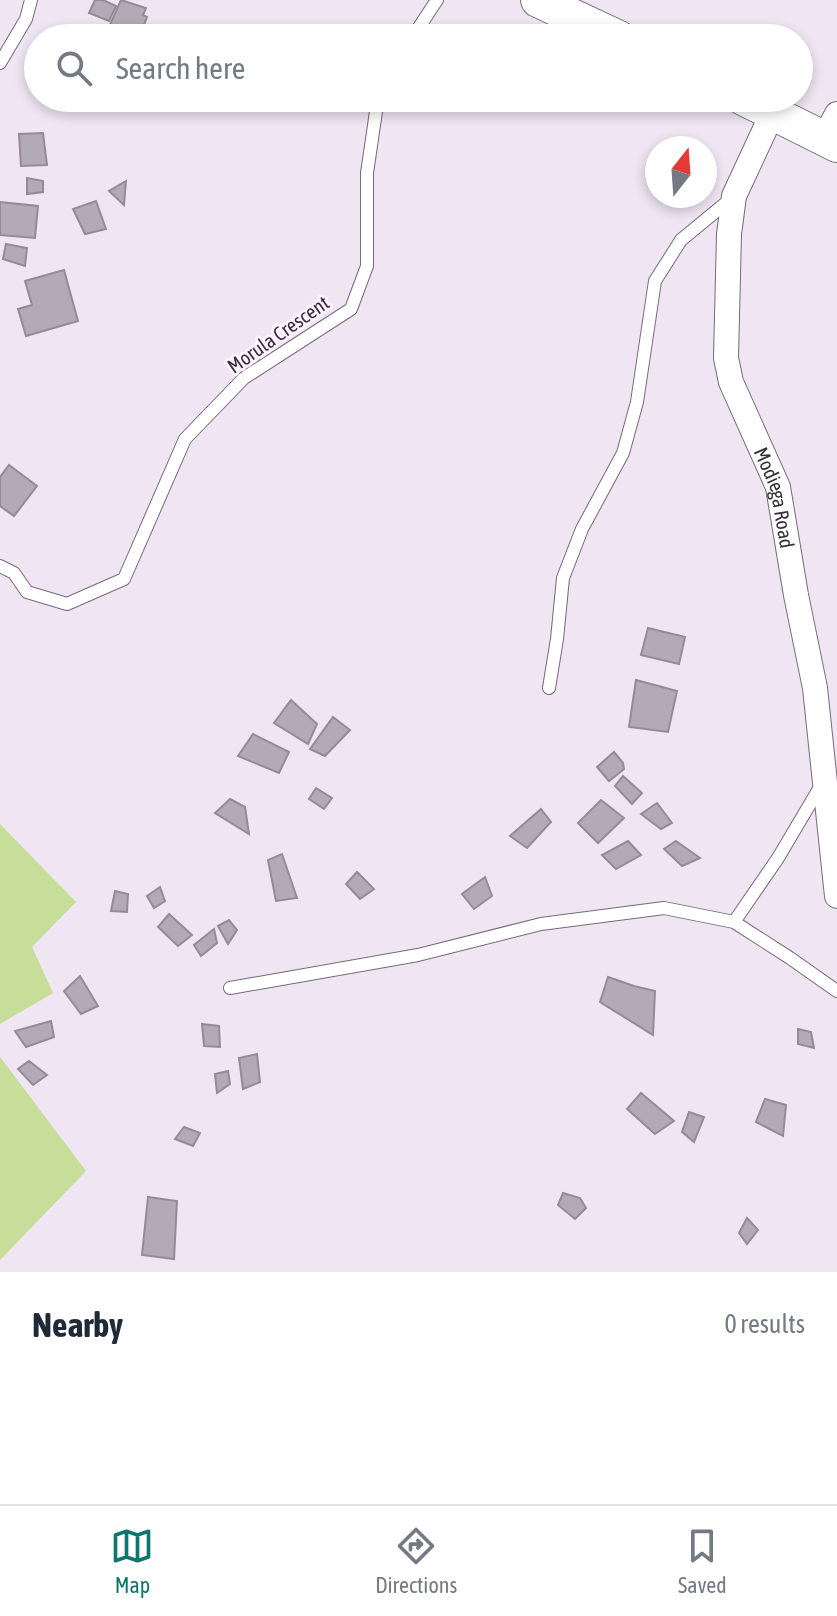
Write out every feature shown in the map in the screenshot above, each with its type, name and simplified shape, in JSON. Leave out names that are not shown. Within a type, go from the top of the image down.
[{"type":"street","points":[[538,0],[589,24]]},
{"type":"street","name":"Modiega Road","points":[[756,112],[734,196],[729,234],[726,358],[731,382],[778,487],[815,688],[837,896]]},
{"type":"street","points":[[777,112],[833,132]]},
{"type":"lane","points":[[0,63],[26,19],[31,0]]},
{"type":"lane","points":[[421,24],[437,0]]},
{"type":"lane","name":"Morula Crescent","points":[[0,566],[14,573],[27,592],[67,604],[124,579],[185,439],[244,378],[351,309],[367,266],[367,173],[376,112]]},
{"type":"lane","points":[[549,688],[563,578],[582,529],[623,453],[637,402],[655,281],[681,240],[734,196]]},
{"type":"lane","points":[[734,922],[778,858],[824,781]]},
{"type":"lane","points":[[230,988],[418,955],[541,924],[664,908],[734,922],[837,991]]},
{"type":"green space","points":[[0,824],[76,902],[32,947],[53,993],[0,1024]]},
{"type":"green space","points":[[0,1057],[86,1171],[0,1260]]},
{"type":"building","points":[[95,0],[116,6],[109,21],[89,13]]},
{"type":"building","points":[[121,0],[146,8],[144,24],[110,24]]},
{"type":"building","points":[[43,133],[47,165],[21,166],[19,134]]},
{"type":"building","points":[[27,178],[43,181],[43,192],[27,194]]},
{"type":"building","points":[[126,181],[124,205],[109,191]]},
{"type":"building","points":[[96,201],[106,229],[85,234],[73,209]]},
{"type":"building","points":[[0,202],[38,206],[35,238],[0,235]]},
{"type":"building","points":[[6,244],[27,248],[25,266],[3,259]]},
{"type":"building","points":[[64,270],[78,321],[26,336],[18,309],[32,305],[25,281]]},
{"type":"building","points":[[9,465],[37,486],[14,516],[0,506],[0,477]]},
{"type":"building","points":[[648,628],[685,637],[679,664],[641,655]]},
{"type":"building","points":[[636,680],[677,691],[668,732],[629,727]]},
{"type":"building","points":[[291,700],[317,724],[308,744],[274,723]]},
{"type":"building","points":[[333,717],[350,730],[325,756],[310,749]]},
{"type":"building","points":[[253,734],[289,752],[279,773],[238,756]]},
{"type":"building","points":[[614,752],[624,769],[609,781],[597,767]]},
{"type":"building","points":[[623,776],[642,793],[632,804],[615,786]]},
{"type":"building","points":[[316,788],[332,798],[324,809],[309,799]]},
{"type":"building","points":[[230,799],[245,807],[249,834],[215,813]]},
{"type":"building","points":[[601,800],[624,818],[598,843],[578,823]]},
{"type":"building","points":[[657,803],[672,823],[661,829],[641,814]]},
{"type":"building","points":[[541,809],[551,822],[527,848],[510,836]]},
{"type":"building","points":[[628,841],[641,855],[616,869],[602,855]]},
{"type":"building","points":[[676,841],[700,858],[682,866],[664,849]]},
{"type":"building","points":[[282,854],[297,898],[276,901],[268,860]]},
{"type":"building","points":[[357,872],[374,889],[360,899],[346,884]]},
{"type":"building","points":[[485,877],[492,896],[474,909],[462,894]]},
{"type":"building","points":[[160,887],[165,901],[154,908],[147,896]]},
{"type":"building","points":[[115,891],[128,894],[127,912],[111,911]]},
{"type":"building","points":[[169,914],[192,935],[178,946],[158,927]]},
{"type":"building","points":[[229,920],[237,930],[228,944],[218,926]]},
{"type":"building","points":[[214,929],[217,943],[201,956],[194,945]]},
{"type":"building","points":[[80,976],[98,1006],[81,1014],[64,991]]},
{"type":"building","points":[[608,977],[655,991],[653,1035],[600,1002]]},
{"type":"building","points":[[51,1021],[54,1037],[26,1047],[15,1031]]},
{"type":"building","points":[[202,1024],[219,1026],[220,1047],[204,1046]]},
{"type":"building","points":[[798,1029],[811,1032],[814,1048],[798,1044]]},
{"type":"building","points":[[257,1054],[260,1082],[243,1089],[239,1058]]},
{"type":"building","points":[[29,1061],[47,1075],[33,1085],[18,1069]]},
{"type":"building","points":[[228,1071],[230,1084],[217,1093],[215,1074]]},
{"type":"building","points":[[641,1093],[674,1121],[655,1134],[627,1109]]},
{"type":"building","points":[[765,1099],[786,1105],[783,1136],[756,1122]]},
{"type":"building","points":[[689,1112],[704,1117],[694,1142],[682,1132]]},
{"type":"building","points":[[184,1127],[200,1133],[193,1146],[175,1139]]},
{"type":"building","points":[[563,1193],[580,1198],[586,1208],[575,1219],[558,1205]]},
{"type":"building","points":[[148,1197],[177,1201],[174,1259],[142,1255]]},
{"type":"building","points":[[747,1218],[758,1230],[747,1244],[739,1233]]}]
